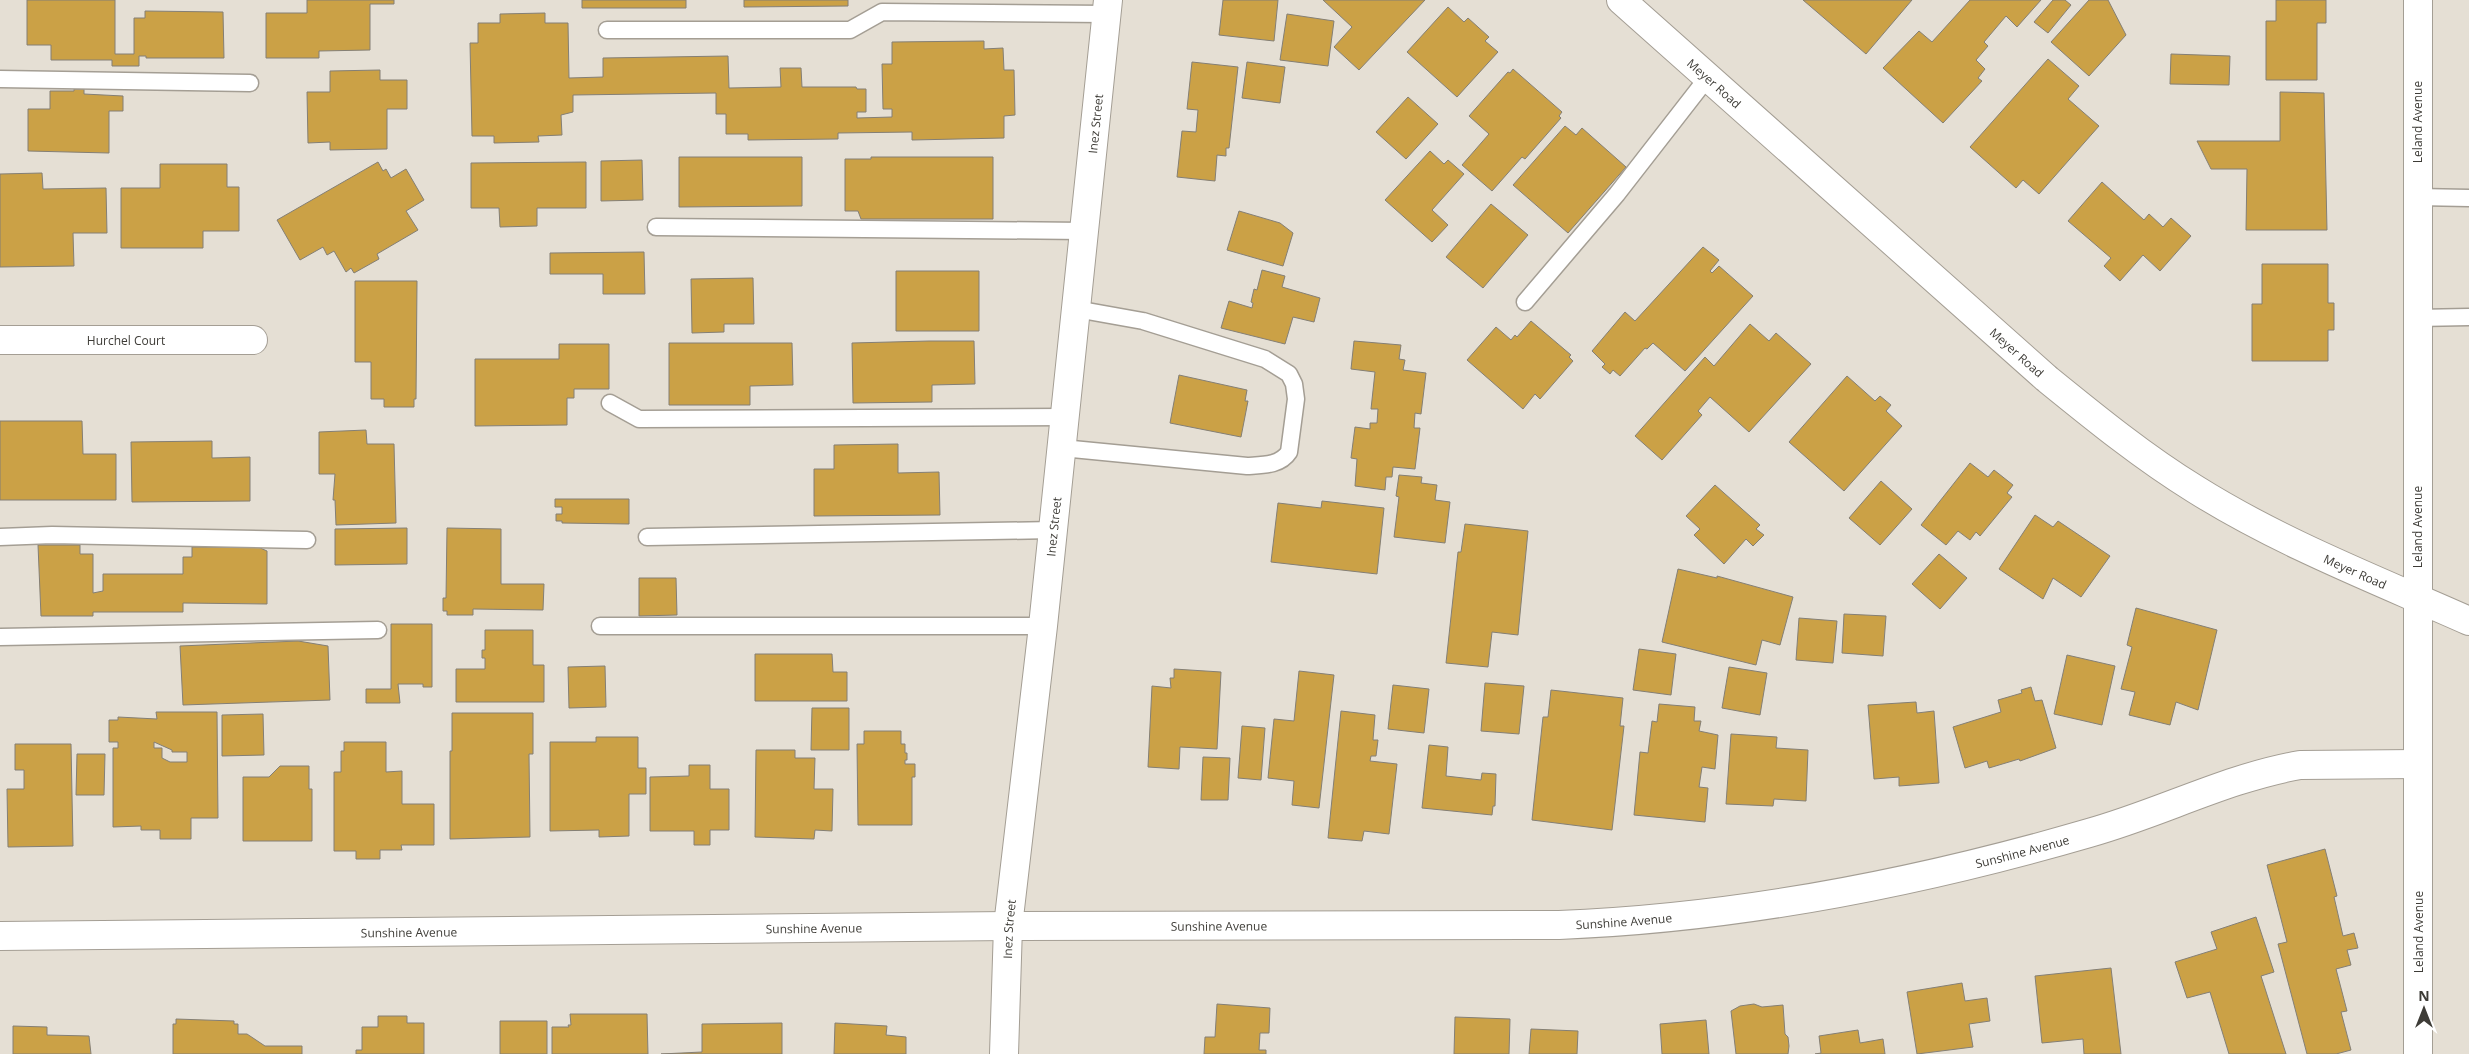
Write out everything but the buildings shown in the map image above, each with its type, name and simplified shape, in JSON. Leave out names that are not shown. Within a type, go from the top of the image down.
[{"type":"street","name":"Meyer Road","points":[[1622,0],[2046,378],[2116,434],[2196,490],[2299,546],[2469,621]]},
{"type":"street","name":"Leland Avenue","points":[[2418,0],[2418,1054]]},
{"type":"street","name":"Inez Street","points":[[1004,1054],[1008,926],[1043,626],[1108,7]]},
{"type":"street","name":"Hurchel Court","points":[[0,340],[253,340]]},
{"type":"street","name":"Sunshine Avenue","points":[[0,936],[1008,926],[1559,925],[1625,922],[1692,915],[1875,886],[1993,860],[2092,832],[2251,775],[2281,768],[2300,765],[2417,764]]},
{"type":"lane","points":[[607,30],[850,30],[882,12],[1108,7]]},
{"type":"lane","points":[[1525,302],[1618,194],[1708,77]]},
{"type":"lane","points":[[0,79],[250,82]]},
{"type":"lane","points":[[2417,197],[2469,198]]},
{"type":"lane","points":[[656,227],[1084,231]]},
{"type":"lane","points":[[1062,448],[1247,466],[1270,464],[1285,458],[1289,452],[1296,398],[1294,384],[1289,374],[1265,360],[1143,321],[1076,309]]},
{"type":"lane","points":[[2417,318],[2469,317]]},
{"type":"lane","points":[[610,403],[639,420],[1065,417]]},
{"type":"lane","points":[[647,537],[1053,530]]},
{"type":"lane","points":[[0,537],[52,535],[307,540]]},
{"type":"lane","points":[[600,626],[1043,626]]},
{"type":"lane","points":[[0,637],[378,630]]}]
